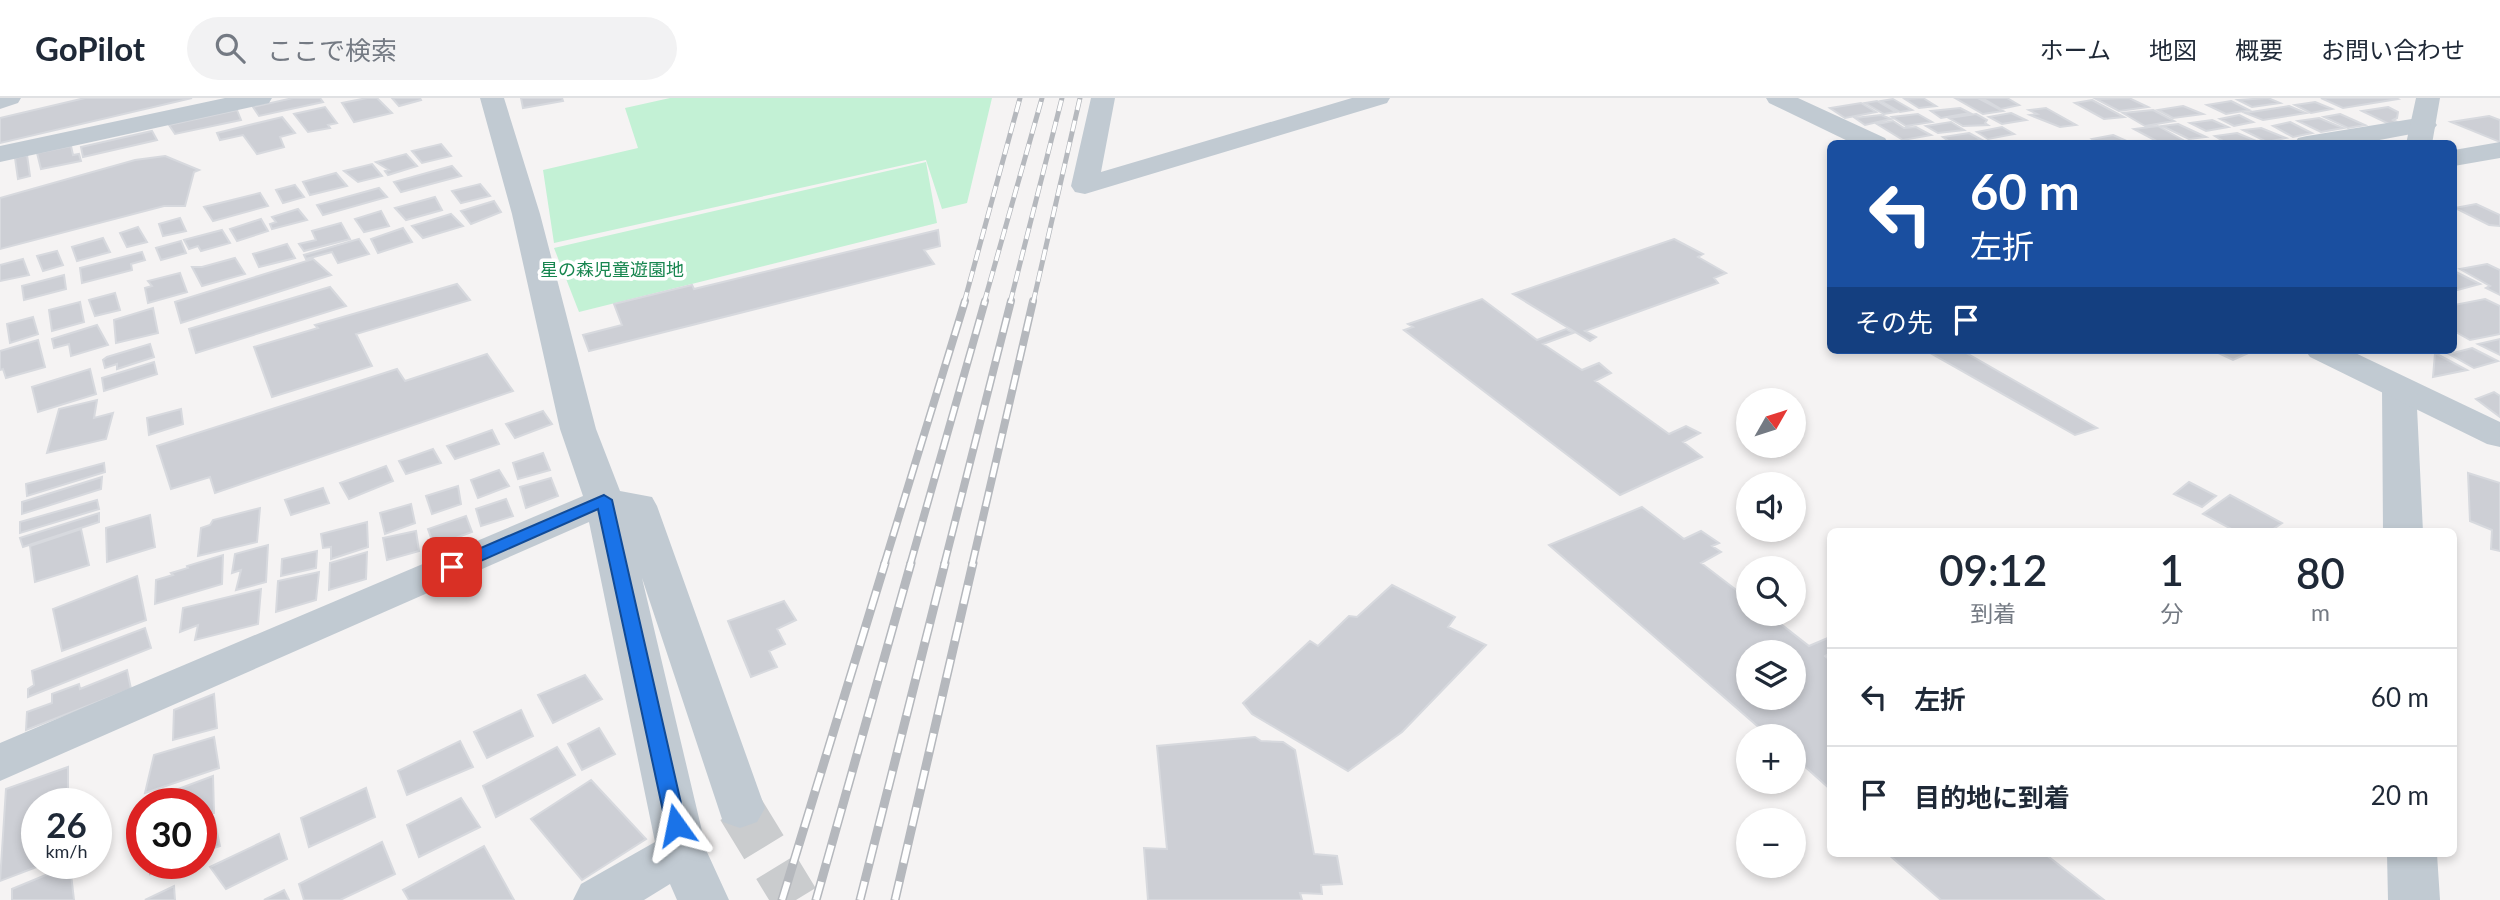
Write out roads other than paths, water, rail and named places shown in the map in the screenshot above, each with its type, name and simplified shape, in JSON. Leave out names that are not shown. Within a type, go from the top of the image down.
[{"type":"street","points":[[0,102],[9,98]]},
{"type":"street","points":[[0,154],[260,98]]},
{"type":"street","points":[[492,98],[526,214],[578,429],[604,500],[682,852],[703,900]]},
{"type":"street","points":[[1103,98],[1084,187],[1378,98]]},
{"type":"street","points":[[1778,98],[1867,140]]},
{"type":"street","points":[[2353,140],[2422,134],[2428,98]]},
{"type":"street","points":[[2457,157],[2500,150]]},
{"type":"street","points":[[2330,354],[2500,436]]},
{"type":"street","points":[[2398,354],[2403,528]]},
{"type":"street","points":[[0,764],[604,500],[638,506],[740,808]]},
{"type":"street","points":[[599,900],[682,852]]},
{"type":"street","points":[[2412,857],[2414,900]]},
{"type":"tunnel","points":[[740,808],[796,900]]},
{"type":"railway","points":[[964,303],[1020,98]]},
{"type":"railway","points":[[984,303],[1042,98]]},
{"type":"railway","points":[[1010,303],[1062,98]]},
{"type":"railway","points":[[1033,303],[1080,98]]},
{"type":"railway","points":[[884,565],[965,301]]},
{"type":"railway","points":[[910,565],[985,301]]},
{"type":"railway","points":[[944,565],[1011,301]]},
{"type":"railway","points":[[972,565],[1033,301]]},
{"type":"railway","points":[[782,900],[885,563]]},
{"type":"railway","points":[[816,900],[911,563]]},
{"type":"railway","points":[[860,900],[945,563]]},
{"type":"railway","points":[[895,900],[973,563]]},
{"type":"park label","name":"星の森児童遊園地","points":[[612,269]]}]
